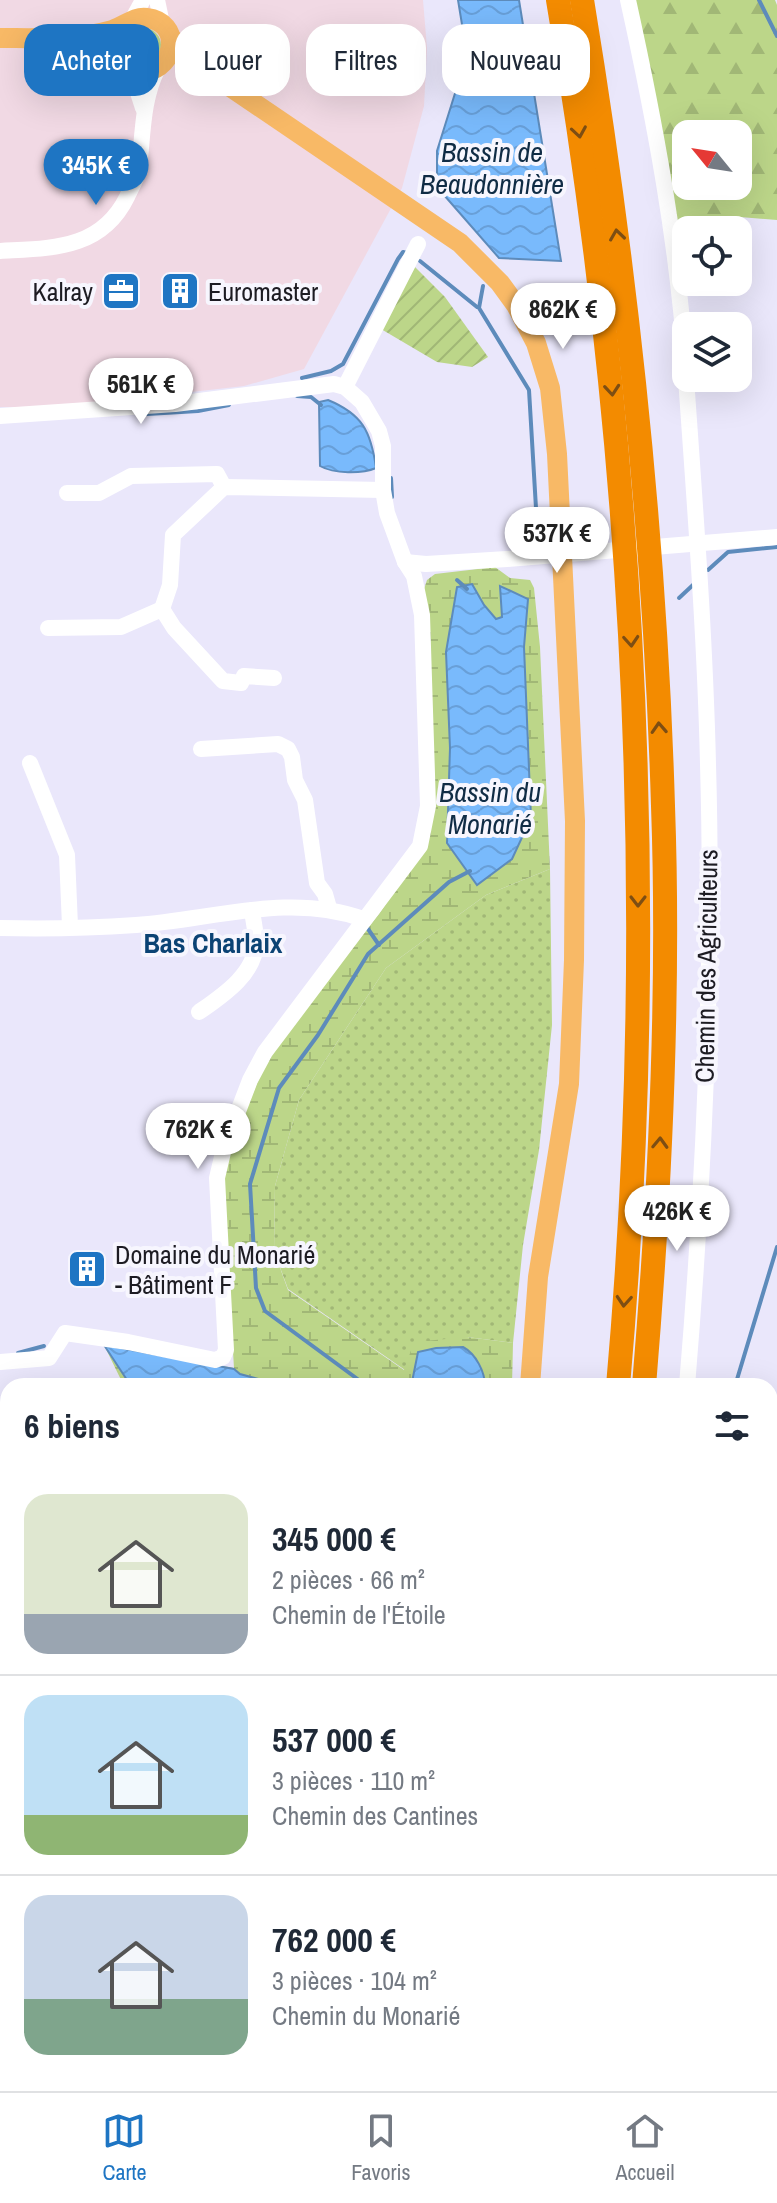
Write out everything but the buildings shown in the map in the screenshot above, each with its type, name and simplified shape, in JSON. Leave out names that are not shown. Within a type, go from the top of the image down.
[{"type":"highway","points":[[558,0],[585,166],[637,549],[663,806],[660,1140],[644,1378]]},
{"type":"highway","points":[[582,0],[623,283],[637,549],[637,985],[629,1236],[619,1378]]},
{"type":"main road","points":[[126,24],[145,17],[175,40]]},
{"type":"main road","points":[[160,66],[170,53],[166,31]]},
{"type":"main road","points":[[0,38],[24,38]]},
{"type":"main road","points":[[160,66],[175,66]]},
{"type":"main road","points":[[244,96],[460,243],[500,283],[516,305],[536,343],[550,388],[555,415],[575,821],[572,1056],[561,1145],[538,1277],[531,1378]]},
{"type":"street","points":[[130,22],[143,0]]},
{"type":"street","points":[[157,0],[166,31]]},
{"type":"street","points":[[628,0],[641,57],[681,286],[683,312]]},
{"type":"street","points":[[0,251],[64,246],[85,240],[106,226],[123,206],[138,175],[144,111],[149,88],[160,66]]},
{"type":"street","points":[[138,96],[144,111]]},
{"type":"street","points":[[345,387],[418,244]]},
{"type":"street","points":[[0,416],[175,404],[334,384],[345,387],[362,402],[379,431],[383,446],[383,490],[387,513],[405,562],[414,576],[422,615],[428,806],[420,846],[265,1052],[250,1080],[224,1148],[217,1178],[226,1350],[223,1357],[215,1360],[65,1333],[49,1358],[0,1362]]},
{"type":"street","name":"Chemin des Agriculteurs","points":[[687,392],[708,764],[709,921],[703,1175],[688,1378]]},
{"type":"street","points":[[67,493],[99,493],[131,476],[217,474],[224,487]]},
{"type":"street","points":[[48,628],[121,627],[162,609],[170,585],[173,535],[224,487],[383,490]]},
{"type":"street","points":[[405,562],[426,564],[777,537]]},
{"type":"street","points":[[162,609],[174,628],[223,681],[241,683],[244,676],[274,678]]},
{"type":"street","points":[[201,749],[278,744],[288,749],[295,780],[305,800],[317,883],[325,894],[329,908]]},
{"type":"street","points":[[30,763],[67,855],[70,926]]},
{"type":"street","points":[[0,928],[137,925],[252,910],[329,908],[363,919]]},
{"type":"street","points":[[199,1012],[227,993],[253,959],[257,942],[252,910]]},
{"type":"shaded area","points":[[0,0],[423,0],[425,24],[306,24],[306,96],[425,96],[402,188],[304,369],[244,386],[60,407],[0,407]]},
{"type":"green space","points":[[628,0],[775,0],[777,220],[752,216],[672,216],[672,237]]},
{"type":"green space","points":[[415,267],[445,297],[488,357],[472,367],[437,362],[381,329]]},
{"type":"green space","points":[[495,567],[510,578],[530,580],[534,588],[540,647],[550,869],[486,895],[386,968],[299,1100],[275,1186],[274,1251],[288,1290],[404,1370],[414,1342],[467,1337],[513,1343],[512,1378],[120,1378],[104,1345],[234,1368],[222,1167],[273,1045],[379,914],[428,841],[424,589],[427,580],[435,574]]},
{"type":"green space","name":"Bassin du Monarié","points":[[550,869],[552,1025],[513,1343],[467,1337],[405,1370],[288,1289],[274,1251],[275,1186],[299,1100],[386,968],[486,895]]},
{"type":"water","name":"Bassin de Beaudonnière","points":[[458,0],[519,0],[523,24],[462,24]]},
{"type":"water","name":"Bassin de Beaudonnière","points":[[454,96],[534,96],[561,261],[499,258],[437,187],[437,151]]},
{"type":"water","points":[[328,400],[349,411],[363,425],[376,468],[348,472],[320,466],[319,402]]},
{"type":"water","name":"Bassin du Monarié","points":[[472,584],[496,619],[502,617],[500,586],[528,599],[524,647],[531,818],[512,859],[477,885],[447,843],[450,748],[446,652],[457,587]]},
{"type":"water","points":[[104,1345],[234,1369],[255,1378],[126,1378]]},
{"type":"water","points":[[463,1347],[479,1364],[484,1378],[413,1378],[418,1352]]},
{"type":"waterway","points":[[759,0],[777,36]]},
{"type":"waterway","points":[[302,378],[331,371],[343,364],[398,259],[403,252],[407,253]]},
{"type":"waterway","points":[[420,261],[477,307]]},
{"type":"waterway","points":[[483,286],[479,308],[529,390],[538,542]]},
{"type":"waterway","points":[[297,396],[311,397],[321,405]]},
{"type":"waterway","points":[[147,414],[198,411],[229,405]]},
{"type":"waterway","points":[[391,478],[392,497]]},
{"type":"waterway","points":[[708,570],[728,552],[777,547]]},
{"type":"waterway","points":[[457,580],[467,589]]},
{"type":"waterway","points":[[679,598],[694,584]]},
{"type":"waterway","points":[[356,1378],[265,1311],[256,1288],[250,1184],[279,1088],[318,1035],[368,954],[449,882],[470,871]]},
{"type":"waterway","points":[[366,926],[379,945]]},
{"type":"waterway","points":[[737,1378],[777,1247]]},
{"type":"waterway","points":[[18,1353],[44,1346]]},
{"type":"place","name":"Kalray","points":[[121,291]]},
{"type":"place","name":"Euromaster","points":[[180,291]]},
{"type":"place","name":"Domaine du Monarié - Bâtiment F","points":[[87,1269]]},
{"type":"district","name":"Bas Charlaix","points":[[213,943]]}]
